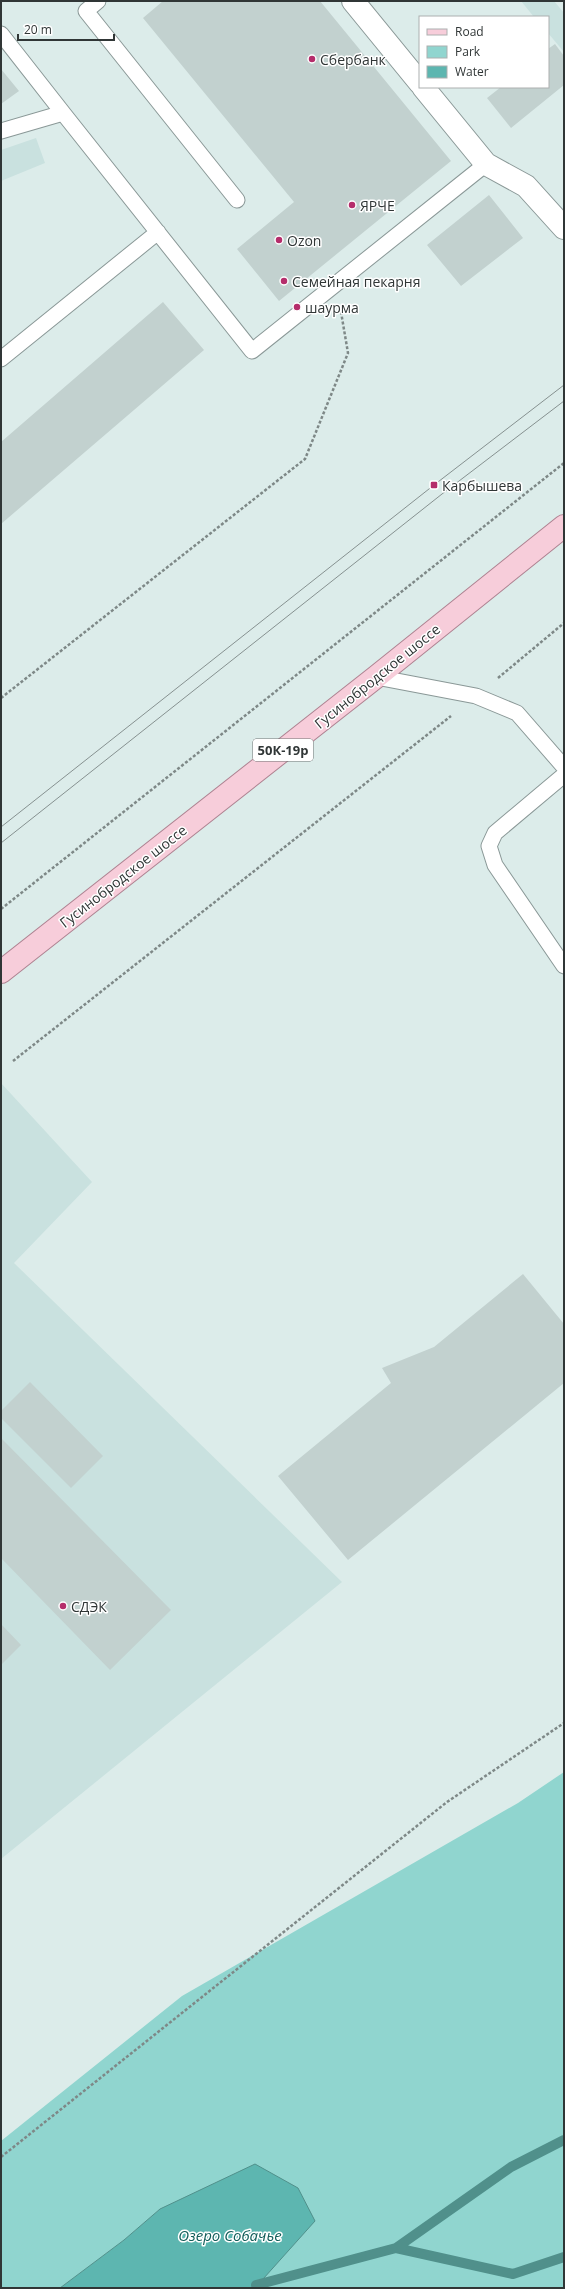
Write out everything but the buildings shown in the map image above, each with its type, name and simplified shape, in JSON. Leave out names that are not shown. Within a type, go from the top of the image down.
[{"type":"main road","name":"Гусинобродское шоссе","points":[[1,972],[376,677],[564,526]]},
{"type":"street","points":[[353,1],[419,82]]},
{"type":"street","points":[[424,88],[486,164],[526,186],[564,228]]},
{"type":"lane","points":[[98,1],[86,11],[237,200]]},
{"type":"lane","points":[[1,34],[252,351],[486,164]]},
{"type":"lane","points":[[1,131],[63,113]]},
{"type":"lane","points":[[1,359],[158,232]]},
{"type":"lane","points":[[376,677],[476,696],[517,713],[564,767]]},
{"type":"lane","points":[[564,775],[495,833],[489,846],[495,865],[564,966]]},
{"type":"path","points":[[1,698],[305,459],[348,353],[336,284]]},
{"type":"path","points":[[1,909],[564,462]]},
{"type":"path","points":[[13,1061],[476,696],[564,623]]},
{"type":"path","points":[[1,2157],[447,1802],[564,1723]]},
{"type":"shaded area","points":[[521,1],[554,1],[564,13],[564,52],[549,34],[549,16],[533,16]]},
{"type":"shaded area","points":[[36,138],[45,163],[1,181],[1,150]]},
{"type":"shaded area","points":[[1,1083],[92,1182],[14,1263],[342,1582],[1,1859]]},
{"type":"green space","points":[[564,1772],[564,2288],[252,2288],[160,2209],[124,2240],[60,2288],[1,2288],[1,2141],[182,1996],[518,1803]]},
{"type":"water","name":"Озеро Собачье","points":[[255,2164],[298,2188],[315,2221],[255,2288],[60,2288],[124,2240],[160,2209]]},
{"type":"waterway","points":[[396,2248],[511,2167],[564,2140]]},
{"type":"waterway","points":[[256,2285],[396,2248],[513,2274],[564,2257]]},
{"type":"tram line","points":[[1,827],[434,485],[564,385]]},
{"type":"tram line","points":[[1,843],[442,494],[564,401]]},
{"type":"place","name":"Сбербанк","points":[[312,59]]},
{"type":"place","name":"ЯРЧЕ","points":[[352,205]]},
{"type":"place","name":"Ozon","points":[[279,240]]},
{"type":"place","name":"Семейная пекарня","points":[[284,281]]},
{"type":"place","name":"шаурма","points":[[297,307]]},
{"type":"place","name":"Карбышева","points":[[434,485]]},
{"type":"place","name":"СДЭК","points":[[63,1606]]}]
